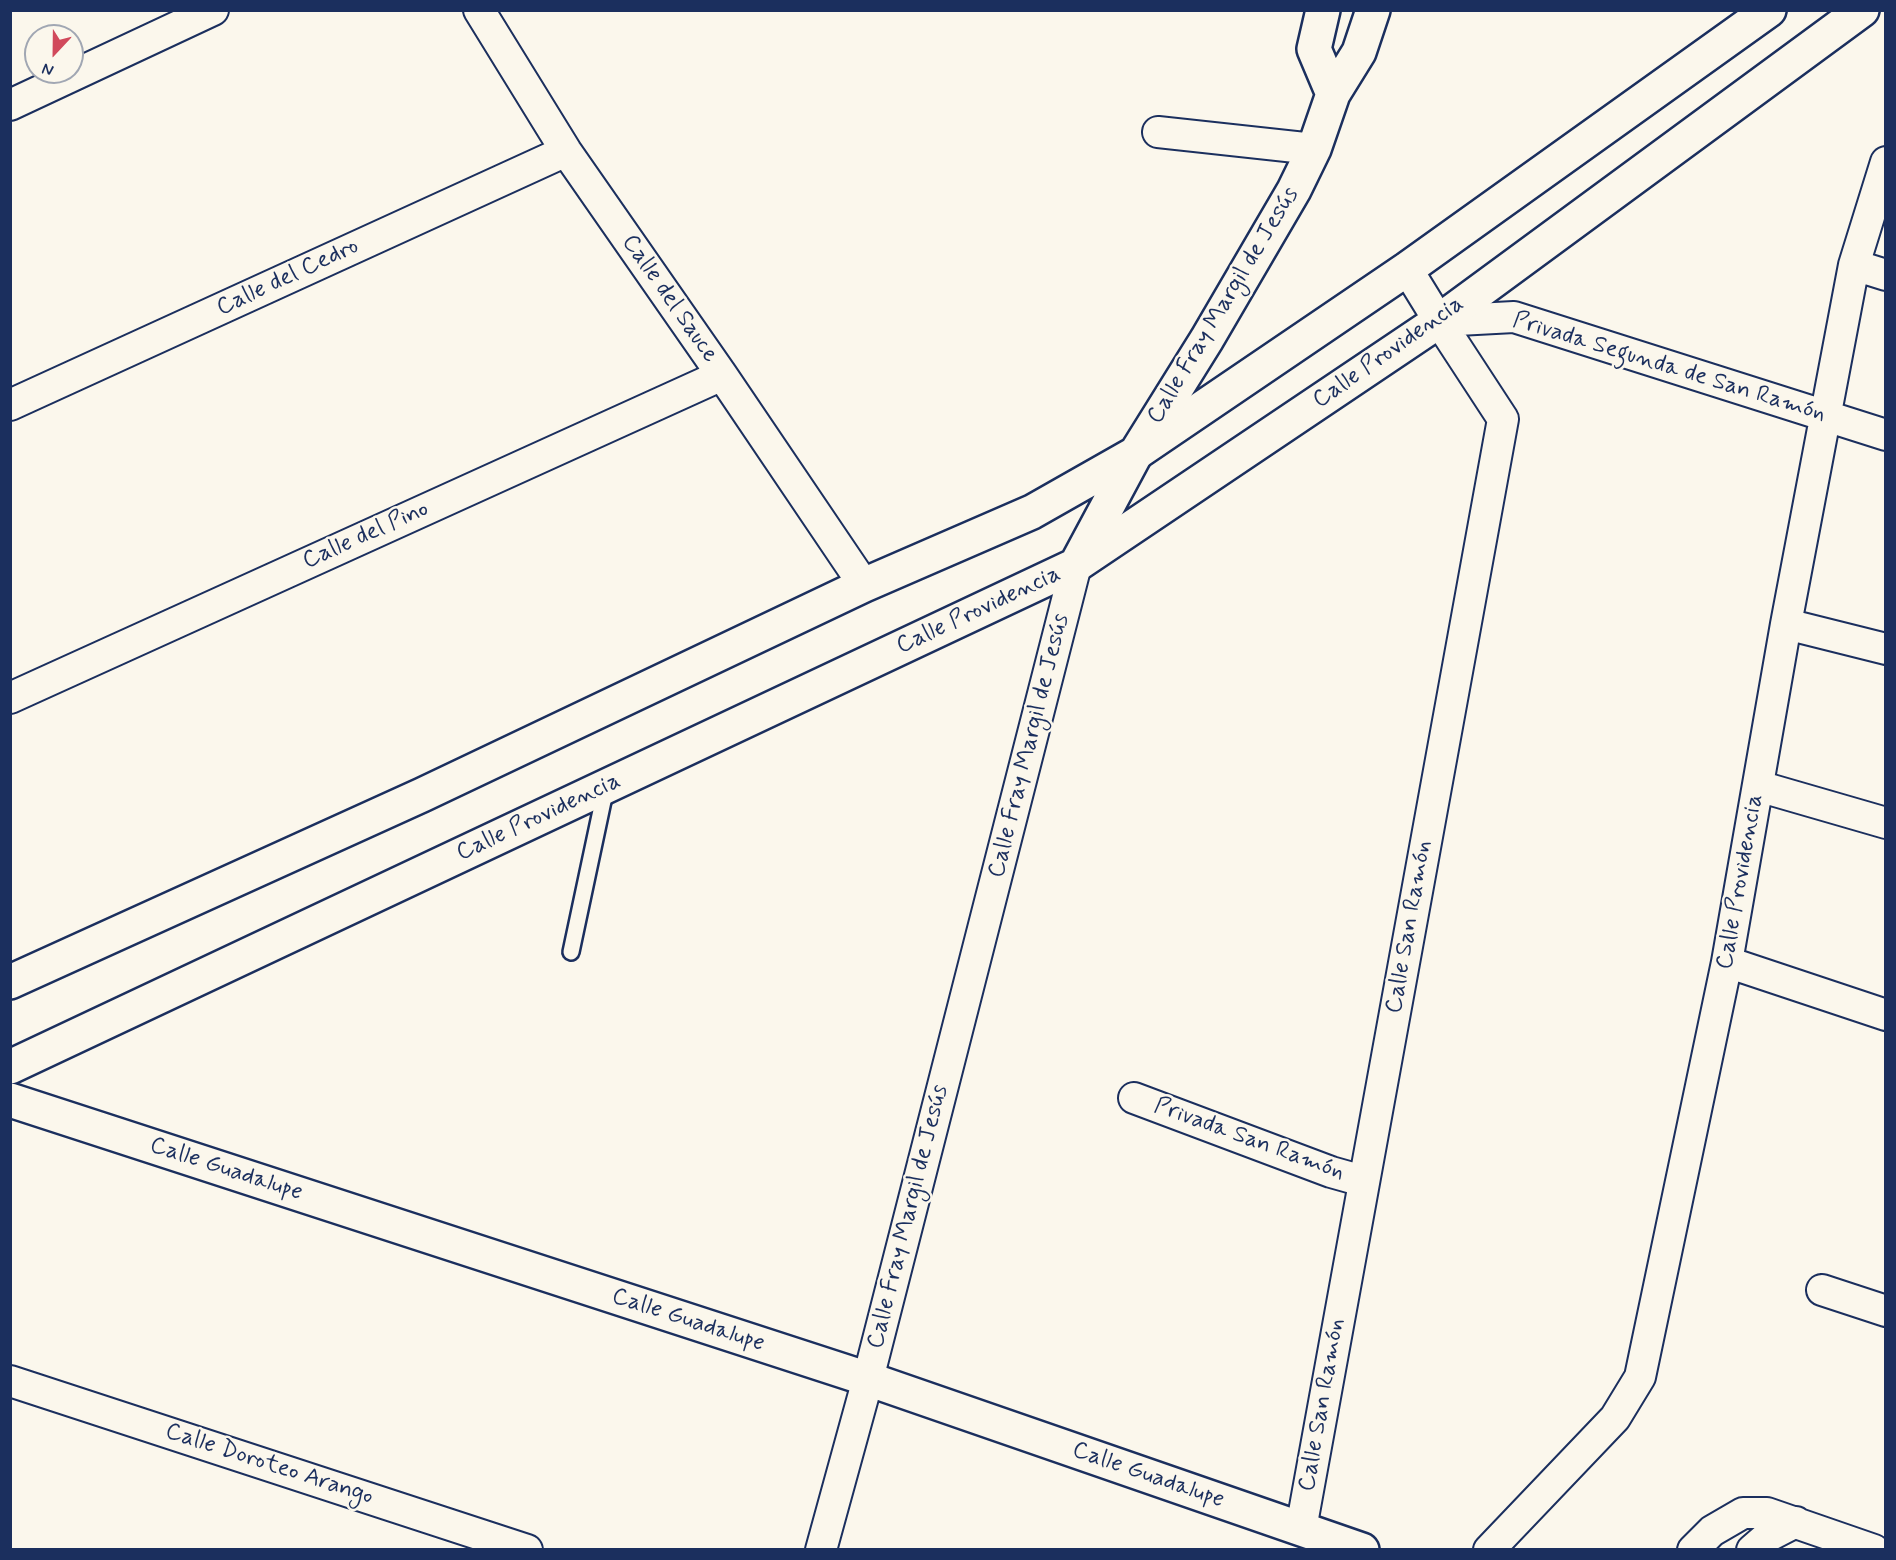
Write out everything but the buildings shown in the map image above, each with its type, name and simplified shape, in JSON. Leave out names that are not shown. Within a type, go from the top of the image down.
[{"type":"street","points":[[10,105],[213,10]]},
{"type":"street","name":"Calle del Sauce","points":[[479,10],[566,151],[722,375],[864,585]]},
{"type":"street","points":[[1323,10],[1314,49],[1333,93]]},
{"type":"street","name":"Calle Fray Margil de Jesús","points":[[821,1550],[868,1379],[1076,566],[1136,453],[1207,339],[1294,190],[1314,149],[1333,93],[1359,52],[1373,10]]},
{"type":"street","points":[[10,982],[422,795],[864,585],[1032,512],[1136,453],[1407,269],[1769,10]]},
{"type":"street","name":"Calle Providencia","points":[[10,1067],[1076,566],[1439,321],[1862,10]]},
{"type":"street","points":[[1158,132],[1314,149]]},
{"type":"street","name":"Calle del Cedro","points":[[10,405],[566,151]]},
{"type":"street","name":"Calle Providencia","points":[[1489,1550],[1615,1418],[1640,1377],[1727,962],[1786,624],[1854,265],[1886,162]]},
{"type":"street","points":[[1854,265],[1886,275]]},
{"type":"street","points":[[1407,269],[1439,321]]},
{"type":"street","name":"Privada Segunda de San Ramón","points":[[1439,321],[1514,317],[1886,435]]},
{"type":"street","name":"Calle San Ramón","points":[[1299,1539],[1503,419],[1439,321]]},
{"type":"street","name":"Calle del Pino","points":[[10,698],[722,375]]},
{"type":"street","points":[[1786,624],[1886,649]]},
{"type":"street","points":[[1758,786],[1886,823]]},
{"type":"street","points":[[1727,962],[1886,1015]]},
{"type":"street","name":"Privada San Ramón","points":[[1134,1098],[1331,1172],[1363,1181]]},
{"type":"street","name":"Calle Guadalupe","points":[[10,1100],[868,1379],[1299,1539],[1362,1550]]},
{"type":"street","points":[[1822,1290],[1886,1311]]},
{"type":"street","name":"Calle Doroteo Arango","points":[[10,1381],[527,1550]]},
{"type":"street","points":[[1693,1550],[1712,1531],[1743,1513],[1767,1513],[1874,1550]]},
{"type":"street","points":[[1752,1550],[1767,1537],[1796,1522]]},
{"type":"lane","points":[[571,952],[606,786]]}]
